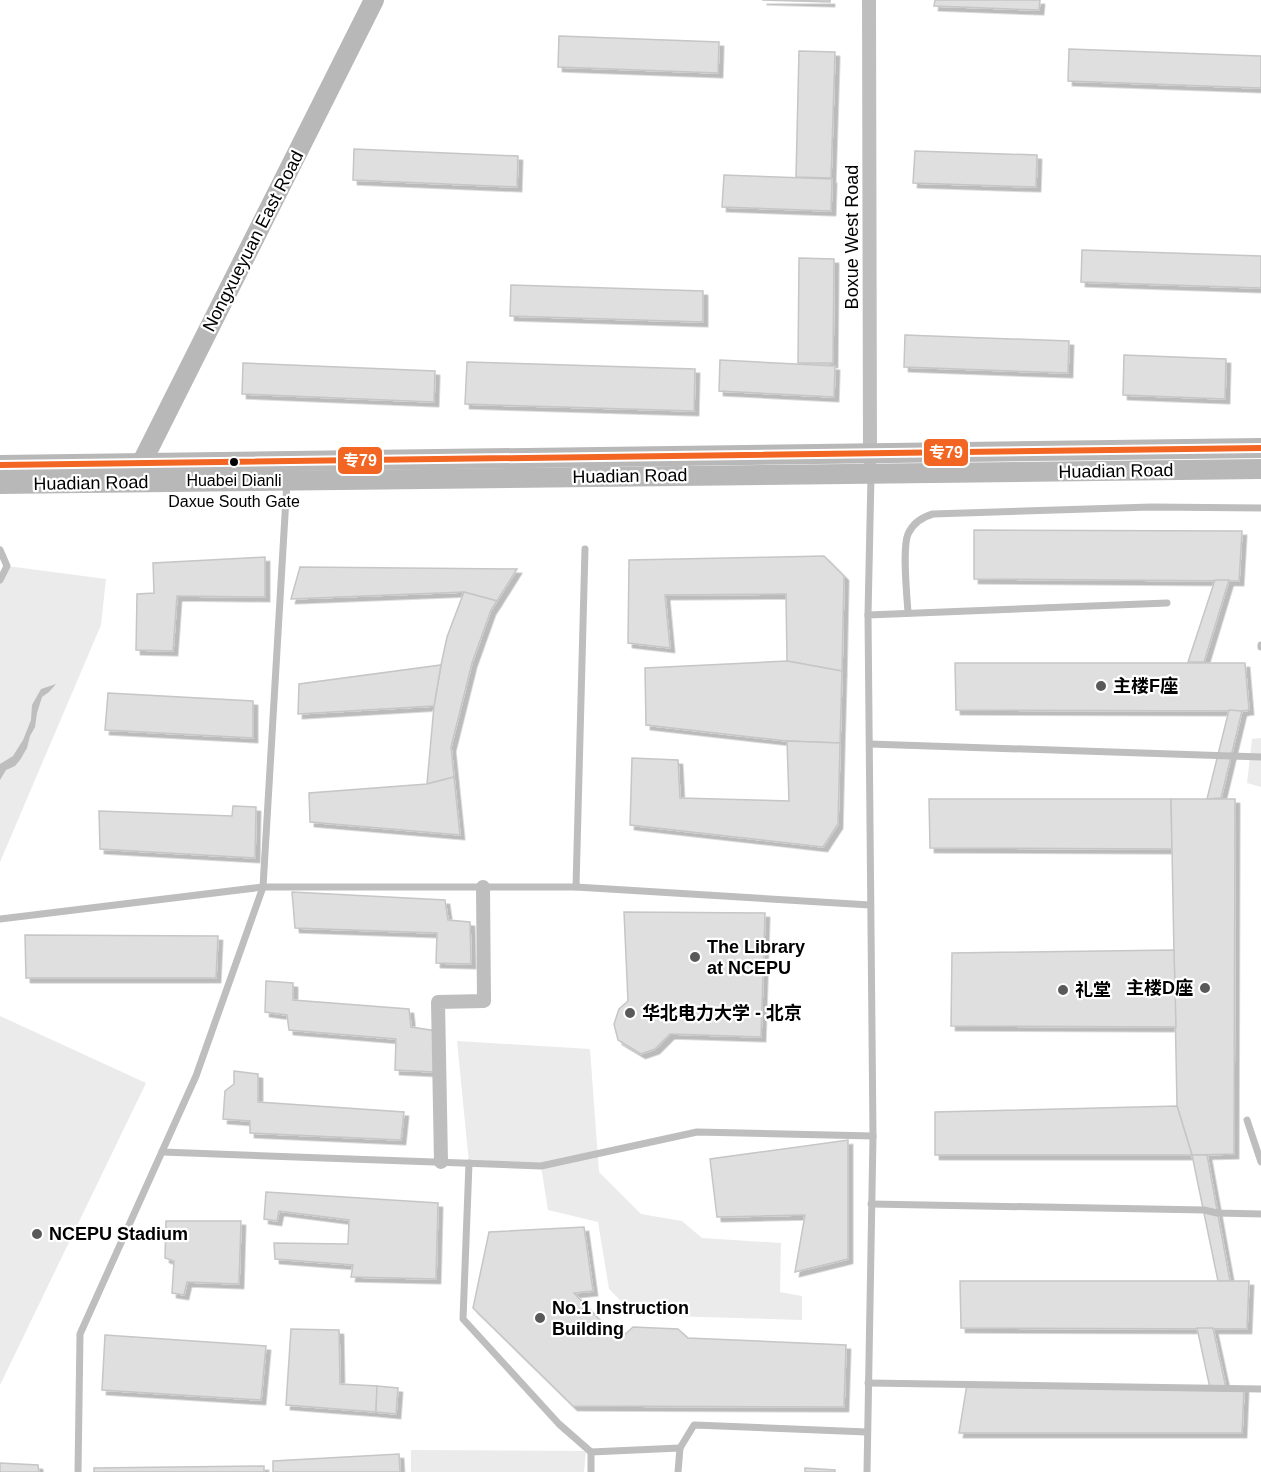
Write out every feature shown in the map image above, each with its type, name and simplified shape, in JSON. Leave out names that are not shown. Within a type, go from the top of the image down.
[{"type":"street","name":"Nongxueyuan East Road","points":[[132,482],[374,0]]},
{"type":"street","name":"Boxue West Road","points":[[869,0],[871,474]]},
{"type":"street","name":"Huadian Road","points":[[0,484],[132,482],[287,470],[870,453],[1261,448]]},
{"type":"street","name":"Huadian Road","points":[[0,465],[142,462],[287,470],[871,474],[1261,469]]},
{"type":"street","points":[[441,1162],[438,1002],[484,1001],[483,887]]},
{"type":"lane","points":[[78,1472],[80,1334],[196,1077],[263,887],[287,470]]},
{"type":"lane","points":[[867,1472],[873,1136],[868,615],[871,474]]},
{"type":"lane","points":[[908,614],[906,540],[908,533],[921,517],[933,514],[1151,507],[1261,508]]},
{"type":"lane","points":[[576,887],[585,549]]},
{"type":"lane","points":[[0,550],[7,566],[0,580]]},
{"type":"lane","points":[[868,615],[1167,603]]},
{"type":"lane","points":[[870,744],[1261,757]]},
{"type":"lane","points":[[0,919],[263,887],[576,887],[870,905]]},
{"type":"lane","points":[[1247,1120],[1261,1162]]},
{"type":"lane","points":[[162,1152],[541,1166],[697,1132],[873,1136]]},
{"type":"lane","points":[[469,1163],[463,1319],[559,1424],[591,1452],[680,1448]]},
{"type":"lane","points":[[872,1204],[1192,1210],[1261,1214]]},
{"type":"lane","points":[[868,1383],[1261,1389]]},
{"type":"lane","points":[[678,1472],[680,1448],[694,1425],[867,1432]]},
{"type":"lane","points":[[591,1452],[591,1472]]},
{"type":"shaded area","points":[[7,566],[106,579],[101,625],[0,862],[0,580]]},
{"type":"shaded area","points":[[56,684],[42,697],[35,727],[20,760],[15,766],[6,770],[0,780],[0,764],[13,756],[23,740],[31,720],[32,705],[41,689]]},
{"type":"shaded area","points":[[1261,738],[1261,787],[1247,783],[1252,739]]},
{"type":"shaded area","name":"NCEPU Stadium","points":[[0,1016],[146,1083],[0,1385]]},
{"type":"shaded area","points":[[457,1041],[590,1049],[599,1172],[641,1214],[682,1221],[702,1238],[781,1243],[780,1292],[802,1296],[802,1320],[635,1315],[609,1289],[598,1222],[548,1210],[541,1166],[469,1163]]},
{"type":"shaded area","points":[[411,1450],[586,1451],[584,1472],[411,1472]]},
{"type":"building","points":[[762,0],[830,0],[830,2]]},
{"type":"building","points":[[935,0],[1040,0],[1039,10],[934,6]]},
{"type":"building","points":[[559,36],[719,42],[718,73],[558,67]]},
{"type":"building","points":[[1069,49],[1261,56],[1261,88],[1068,81]]},
{"type":"building","points":[[799,51],[835,52],[831,178],[796,177]]},
{"type":"building","points":[[354,149],[518,156],[517,187],[353,180]]},
{"type":"building","points":[[915,151],[1037,155],[1036,187],[913,183]]},
{"type":"building","points":[[724,175],[832,179],[831,211],[722,207]]},
{"type":"building","points":[[1082,250],[1261,256],[1261,288],[1081,282]]},
{"type":"building","points":[[799,258],[834,259],[833,363],[798,363]]},
{"type":"building","points":[[511,285],[703,291],[703,322],[510,316]]},
{"type":"building","points":[[905,335],[1069,341],[1068,373],[904,367]]},
{"type":"building","points":[[1124,355],[1226,359],[1225,399],[1123,395]]},
{"type":"building","points":[[720,360],[835,366],[834,397],[719,391]]},
{"type":"building","points":[[467,362],[695,369],[694,411],[465,404]]},
{"type":"building","points":[[243,363],[435,371],[434,402],[242,394]]},
{"type":"building","points":[[974,530],[1242,531],[1239,581],[974,579]]},
{"type":"building","points":[[824,556],[844,576],[842,671],[787,661],[786,594],[665,595],[670,648],[628,643],[629,560]]},
{"type":"building","points":[[265,557],[265,597],[177,596],[173,651],[136,650],[137,594],[154,593],[153,563]]},
{"type":"building","points":[[300,567],[517,569],[497,601],[464,592],[291,599]]},
{"type":"building","points":[[1215,580],[1229,580],[1204,662],[1188,662]]},
{"type":"building","points":[[464,592],[497,601],[491,610],[472,663],[451,747],[454,777],[427,784],[434,706],[441,665],[447,637]]},
{"type":"building","points":[[787,661],[842,671],[840,743],[787,741],[646,725],[645,668]]},
{"type":"building","name":"主楼F座","points":[[955,663],[1245,663],[1249,710],[956,710]]},
{"type":"building","points":[[441,665],[434,706],[298,714],[299,684]]},
{"type":"building","points":[[108,693],[253,701],[253,738],[105,730]]},
{"type":"building","points":[[1229,710],[1242,711],[1221,798],[1207,799]]},
{"type":"building","points":[[787,741],[840,743],[838,824],[823,847],[630,825],[632,758],[678,760],[680,798],[789,801]]},
{"type":"building","points":[[454,777],[460,835],[310,822],[309,793],[427,784]]},
{"type":"building","points":[[929,799],[1171,799],[1172,849],[930,848]]},
{"type":"building","name":"主楼D座","points":[[1171,799],[1235,799],[1234,1154],[1192,1155],[1177,1106]]},
{"type":"building","points":[[233,806],[256,807],[255,858],[100,849],[99,811],[232,816]]},
{"type":"building","points":[[292,892],[445,900],[448,920],[470,922],[471,964],[436,963],[437,933],[295,928]]},
{"type":"building","name":"The Library at NCEPU","points":[[624,912],[765,913],[761,1037],[670,1034],[655,1049],[641,1054],[618,1040],[614,1024],[619,1009],[628,1001]]},
{"type":"building","points":[[25,935],[218,936],[216,978],[26,978]]},
{"type":"building","name":"礼堂","points":[[1174,950],[1176,1027],[951,1026],[952,953]]},
{"type":"building","points":[[266,981],[293,983],[293,1000],[409,1009],[411,1027],[437,1031],[435,1072],[395,1070],[396,1039],[289,1030],[287,1015],[265,1012]]},
{"type":"building","points":[[234,1071],[258,1074],[258,1102],[404,1112],[401,1140],[250,1133],[250,1121],[223,1119],[225,1091],[234,1084]]},
{"type":"building","points":[[1177,1106],[1192,1155],[935,1155],[935,1112]]},
{"type":"building","points":[[848,1140],[848,1259],[795,1272],[805,1215],[717,1217],[710,1159]]},
{"type":"building","points":[[1192,1155],[1207,1155],[1230,1281],[1218,1281]]},
{"type":"building","points":[[266,1192],[438,1203],[436,1279],[351,1277],[353,1265],[275,1259],[274,1243],[348,1244],[349,1220],[279,1211],[277,1221],[264,1219]]},
{"type":"building","points":[[166,1221],[241,1221],[239,1284],[187,1282],[184,1295],[172,1293],[174,1261],[165,1258]]},
{"type":"building","name":"No.1 Instruction Building","points":[[584,1227],[593,1291],[574,1293],[619,1340],[633,1327],[678,1329],[688,1338],[846,1345],[844,1407],[573,1406],[473,1308],[489,1232]]},
{"type":"building","points":[[960,1281],[1249,1281],[1247,1329],[961,1328]]},
{"type":"building","points":[[1197,1328],[1213,1328],[1226,1388],[1210,1388]]},
{"type":"building","points":[[291,1329],[339,1330],[340,1384],[377,1386],[376,1412],[286,1405]]},
{"type":"building","points":[[105,1335],[266,1346],[261,1400],[102,1390]]},
{"type":"building","points":[[967,1384],[1244,1388],[1242,1433],[959,1433]]},
{"type":"building","points":[[377,1386],[398,1388],[396,1414],[376,1412]]},
{"type":"building","points":[[399,1454],[400,1472],[273,1472],[273,1461]]},
{"type":"building","points":[[0,1463],[38,1465],[39,1472],[0,1472]]},
{"type":"building","points":[[264,1466],[264,1472],[94,1472],[94,1468]]},
{"type":"building","points":[[805,1468],[835,1470],[835,1472],[805,1472]]},
{"type":"transit line","name":"专79","points":[[0,465],[1261,448]]},
{"type":"place","name":"Huabei Dianli Daxue South Gate","points":[[234,462]]},
{"type":"place","name":"主楼F座","points":[[1101,686]]},
{"type":"place","name":"The Library at NCEPU","points":[[695,957]]},
{"type":"place","name":"主楼D座","points":[[1205,988]]},
{"type":"place","name":"礼堂","points":[[1063,990]]},
{"type":"place","name":"华北电力大学 - 北京","points":[[630,1013]]},
{"type":"place","name":"NCEPU Stadium","points":[[37,1234]]},
{"type":"place","name":"No.1 Instruction Building","points":[[540,1318]]}]
